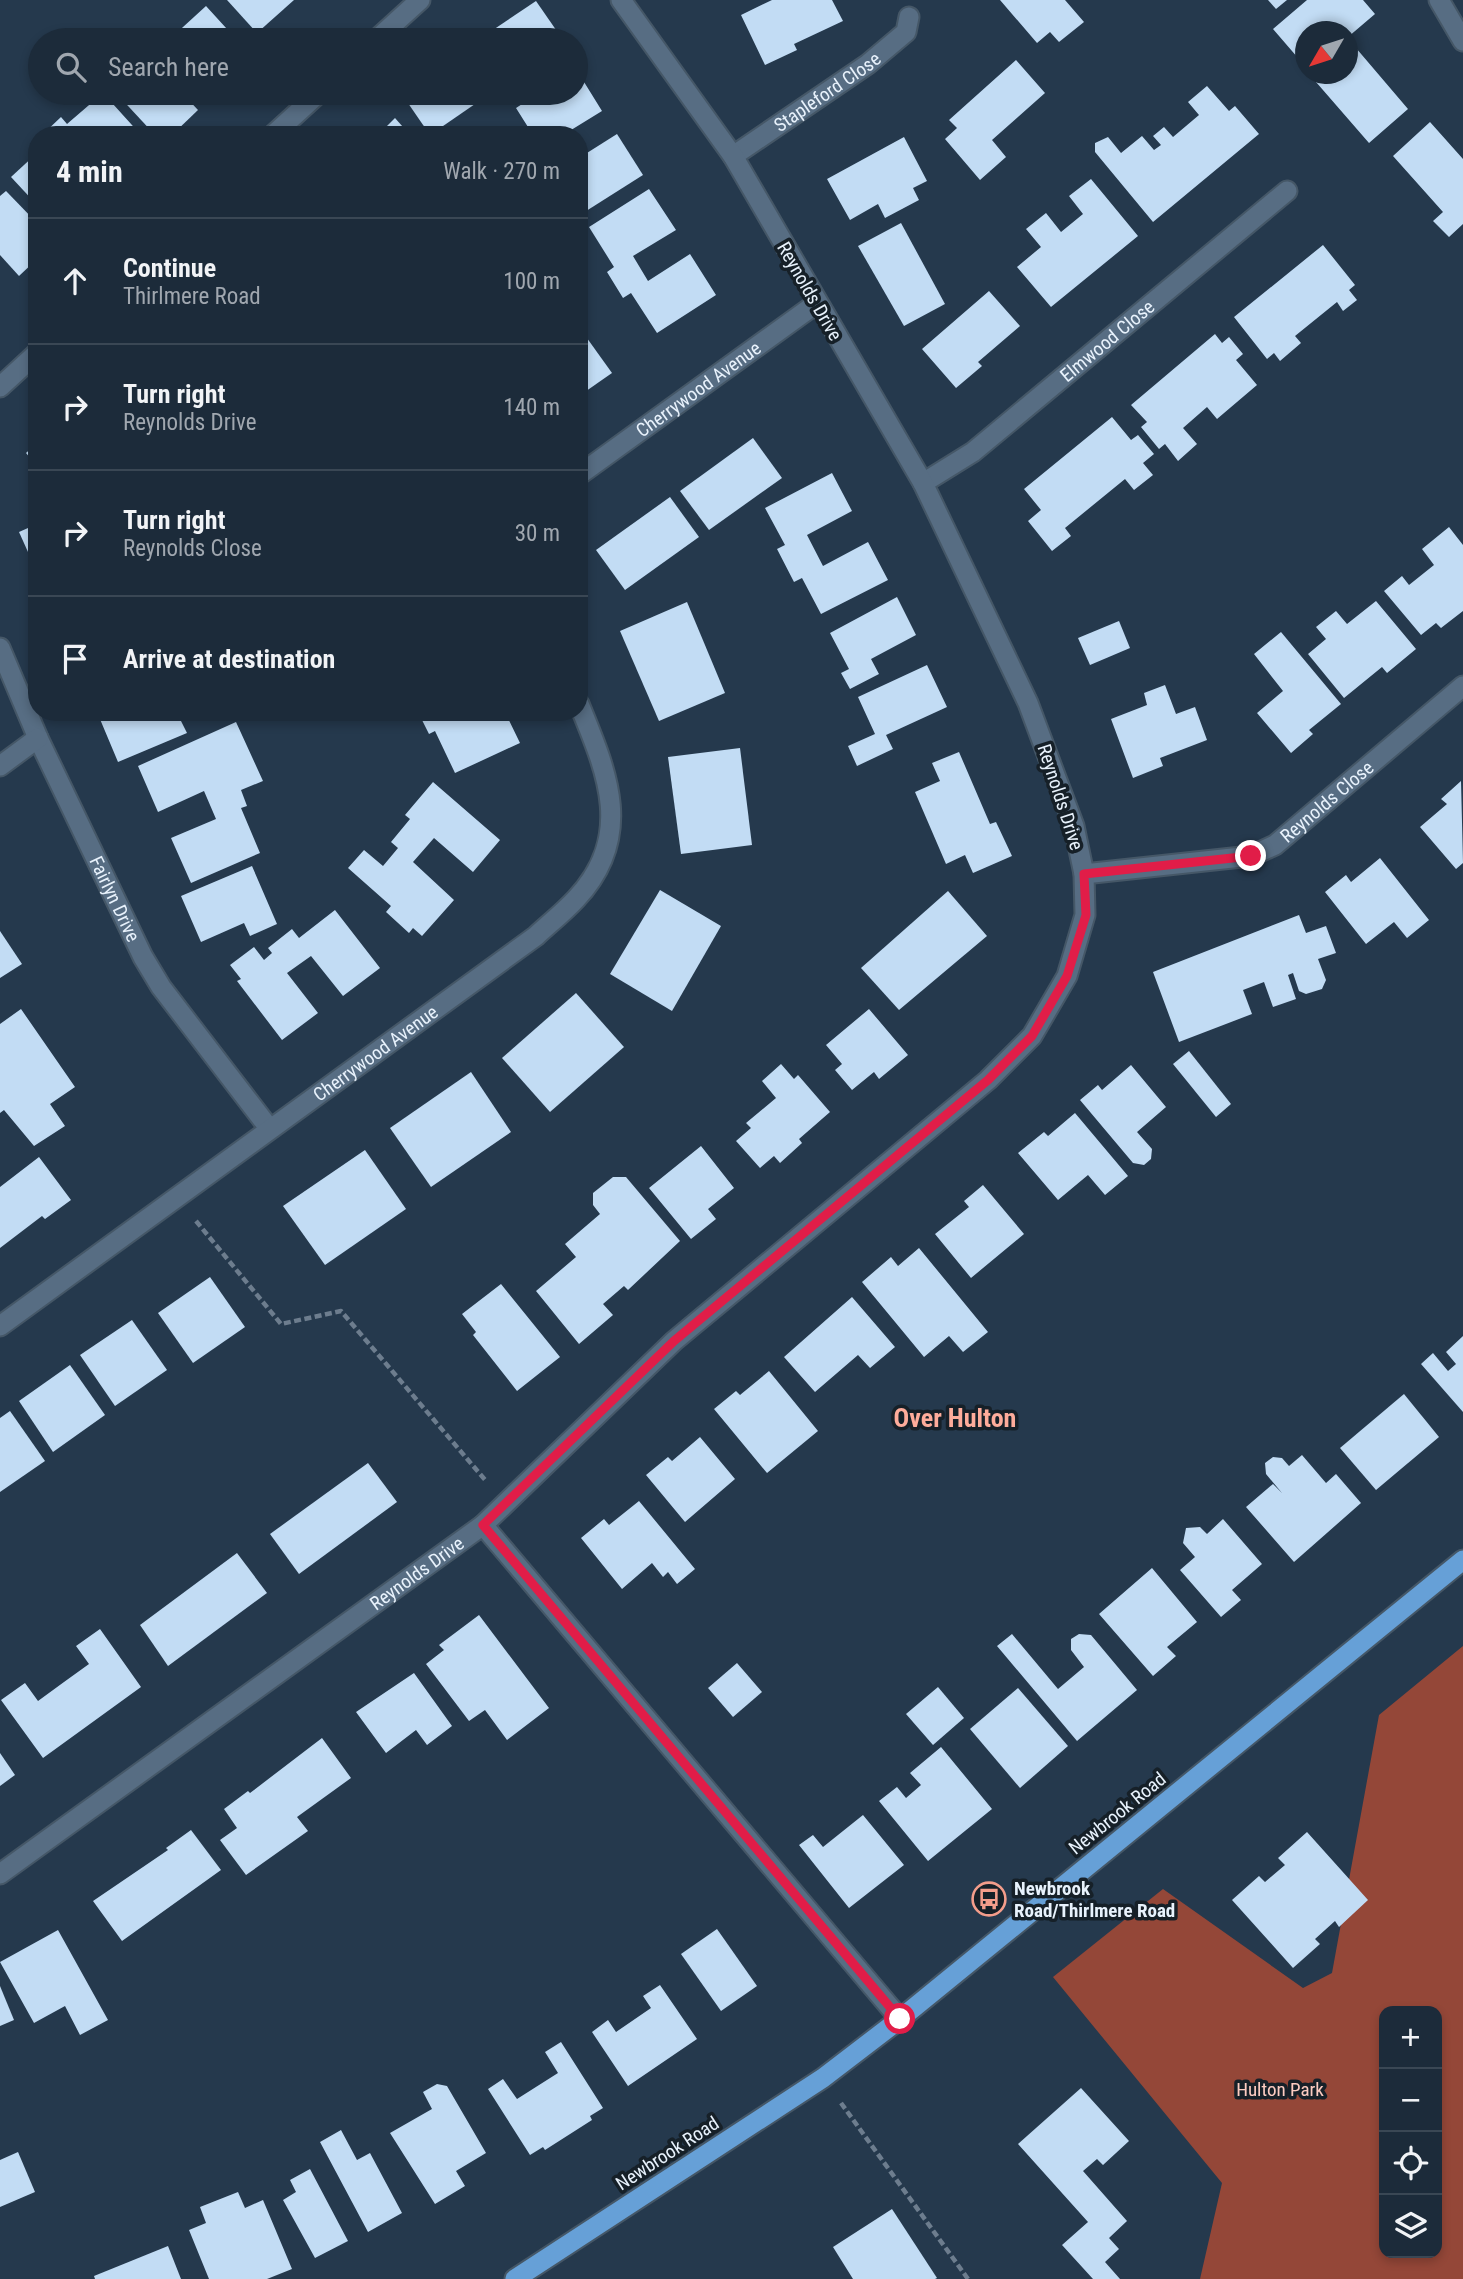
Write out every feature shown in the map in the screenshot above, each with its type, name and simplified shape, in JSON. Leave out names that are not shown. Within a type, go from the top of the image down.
[{"type":"highway","name":"Newbrook Road","points":[[515,2279],[823,2078],[900,2019],[1463,1560]]},
{"type":"street","points":[[389,28],[419,0]]},
{"type":"street","name":"Reynolds Drive","points":[[0,1874],[483,1525],[674,1341],[988,1080],[1032,1036],[1067,976],[1086,915],[1084,874],[1074,826],[1028,704],[923,483],[733,156],[621,0]]},
{"type":"street","points":[[1439,0],[1463,41]]},
{"type":"street","name":"Stapleford Close","points":[[733,156],[868,64],[906,32],[909,17]]},
{"type":"street","points":[[283,126],[306,105]]},
{"type":"street","name":"Elmwood Close","points":[[923,483],[973,452],[1287,191]]},
{"type":"street","name":"Cherrywood Avenue","points":[[588,468],[817,303]]},
{"type":"street","points":[[0,387],[28,361]]},
{"type":"street","name":"Fairlyn Drive","points":[[0,648],[28,714]]},
{"type":"street","name":"Reynolds Close","points":[[1084,874],[1251,856],[1275,845],[1463,686]]},
{"type":"street","name":"Fairlyn Drive","points":[[31,721],[143,957],[161,986],[269,1128]]},
{"type":"street","name":"Cherrywood Avenue","points":[[0,1326],[536,936],[577,898],[602,860],[612,824],[611,789],[585,721]]},
{"type":"street","points":[[0,766],[38,738]]},
{"type":"street","points":[[483,1525],[900,2019]]},
{"type":"path","points":[[177,1198],[281,1324],[341,1311],[505,1503]]},
{"type":"path","points":[[823,2078],[968,2279]]},
{"type":"green space","name":"Hulton Park","points":[[1463,1646],[1463,2279],[1200,2279],[1222,2183],[1053,1977],[1163,1889],[1303,1988],[1332,1973],[1379,1715]]},
{"type":"building","points":[[227,0],[294,0],[263,28],[252,28]]},
{"type":"building","points":[[772,0],[832,0],[843,21],[794,44],[797,50],[765,65],[741,15]]},
{"type":"building","points":[[1000,0],[1065,0],[1084,22],[1059,42],[1050,32],[1037,43]]},
{"type":"building","points":[[1268,0],[1287,0],[1276,9]]},
{"type":"building","points":[[1307,0],[1363,0],[1375,14],[1358,28],[1358,21],[1295,21],[1295,55],[1273,29]]},
{"type":"building","points":[[536,1],[555,28],[496,28]]},
{"type":"building","points":[[206,6],[226,28],[182,28]]},
{"type":"building","points":[[1358,50],[1408,109],[1369,143],[1318,84],[1358,84]]},
{"type":"building","points":[[1016,60],[1045,93],[992,140],[1006,157],[980,180],[945,139],[957,128],[949,120]]},
{"type":"building","points":[[1207,86],[1229,111],[1235,106],[1259,134],[1153,222],[1095,152],[1095,143],[1108,137],[1121,153],[1142,136],[1154,150],[1161,145],[1153,136],[1164,127],[1173,137],[1199,115],[1188,102]]},
{"type":"building","points":[[588,88],[602,111],[578,126],[527,126],[516,108],[521,105],[588,105]]},
{"type":"building","points":[[89,105],[114,105],[133,126],[52,126],[61,117],[67,124]]},
{"type":"building","points":[[127,105],[193,105],[198,110],[181,126],[147,126]]},
{"type":"building","points":[[409,105],[474,105],[443,126],[424,126]]},
{"type":"building","points":[[395,118],[402,126],[387,126]]},
{"type":"building","points":[[1430,122],[1463,159],[1463,224],[1449,237],[1433,221],[1443,212],[1393,156]]},
{"type":"building","points":[[617,134],[643,175],[588,210],[588,152]]},
{"type":"building","points":[[904,137],[927,181],[913,188],[919,200],[885,218],[878,204],[850,220],[827,179]]},
{"type":"building","points":[[28,161],[28,195],[11,177]]},
{"type":"building","points":[[1091,179],[1138,236],[1051,307],[1017,267],[1041,247],[1026,229],[1046,213],[1061,232],[1083,214],[1069,196]]},
{"type":"building","points":[[649,189],[676,230],[633,256],[648,281],[690,254],[716,295],[657,333],[631,293],[623,298],[607,272],[614,267],[589,227]]},
{"type":"building","points":[[6,191],[28,214],[28,268],[19,276],[0,255],[0,196]]},
{"type":"building","points":[[901,223],[945,304],[904,326],[858,246]]},
{"type":"building","points":[[1323,245],[1355,285],[1349,290],[1357,300],[1343,311],[1337,302],[1295,336],[1301,343],[1280,361],[1274,353],[1267,359],[1234,317]]},
{"type":"building","points":[[989,291],[1020,326],[978,362],[982,366],[956,388],[922,349]]},
{"type":"building","points":[[1215,334],[1222,343],[1229,337],[1243,354],[1236,360],[1257,385],[1217,419],[1207,407],[1183,428],[1197,444],[1178,461],[1165,444],[1159,449],[1141,427],[1147,422],[1131,405]]},
{"type":"building","points":[[588,340],[612,373],[588,390]]},
{"type":"building","points":[[1112,417],[1131,440],[1138,435],[1154,454],[1143,463],[1153,475],[1134,490],[1125,479],[1065,528],[1071,536],[1052,551],[1028,521],[1041,510],[1024,489]]},
{"type":"building","points":[[753,438],[782,478],[709,530],[680,491]]},
{"type":"building","points":[[832,473],[852,511],[807,535],[823,566],[868,542],[888,580],[821,614],[802,578],[794,582],[777,549],[785,545],[765,508]]},
{"type":"building","points":[[670,497],[699,537],[625,590],[596,550]]},
{"type":"building","points":[[1449,527],[1463,545],[1463,611],[1441,628],[1436,623],[1421,635],[1384,591],[1402,576],[1409,585],[1434,565],[1422,549]]},
{"type":"building","points":[[28,528],[28,552],[19,532]]},
{"type":"building","points":[[897,597],[916,635],[871,659],[879,674],[850,689],[841,673],[849,669],[830,633]]},
{"type":"building","points":[[1376,601],[1416,649],[1387,673],[1382,667],[1344,698],[1308,654],[1326,639],[1316,627],[1336,611],[1347,624]]},
{"type":"building","points":[[687,602],[725,693],[659,721],[620,631]]},
{"type":"building","points":[[1119,621],[1130,648],[1090,665],[1078,638]]},
{"type":"building","points":[[1281,632],[1341,704],[1309,730],[1313,734],[1291,753],[1257,713],[1283,691],[1254,654]]},
{"type":"building","points":[[927,665],[947,707],[886,735],[893,749],[857,766],[848,746],[875,734],[858,697]]},
{"type":"building","points":[[1165,685],[1176,714],[1195,707],[1207,740],[1160,758],[1163,766],[1133,778],[1111,719],[1147,705],[1144,693]]},
{"type":"building","points":[[101,721],[181,721],[187,733],[118,762]]},
{"type":"building","points":[[422,721],[509,721],[520,743],[455,773],[435,731],[429,734]]},
{"type":"building","points":[[236,722],[263,781],[241,790],[247,806],[241,808],[260,853],[191,883],[171,838],[216,819],[204,791],[158,812],[138,766]]},
{"type":"building","points":[[740,748],[752,845],[681,854],[668,757]]},
{"type":"building","points":[[959,752],[990,824],[996,822],[1012,856],[973,873],[965,855],[946,864],[915,792],[940,781],[932,763]]},
{"type":"building","points":[[1461,781],[1463,863],[1456,869],[1420,827],[1447,804],[1441,799]]},
{"type":"building","points":[[433,782],[500,840],[473,872],[434,838],[413,862],[454,900],[422,936],[413,928],[409,933],[386,912],[391,906],[348,868],[364,850],[383,866],[398,848],[391,842],[410,819],[405,815]]},
{"type":"building","points":[[1380,858],[1429,920],[1407,938],[1394,922],[1366,944],[1325,892],[1346,875],[1351,882]]},
{"type":"building","points":[[252,866],[277,924],[250,936],[244,923],[201,942],[181,896]]},
{"type":"building","points":[[660,890],[721,926],[672,1011],[610,974]]},
{"type":"building","points":[[948,891],[987,936],[899,1010],[861,968]]},
{"type":"building","points":[[335,910],[380,968],[343,996],[311,956],[287,973],[318,1013],[282,1040],[237,981],[241,979],[230,965],[254,947],[264,960],[272,953],[268,948],[292,929],[299,938]]},
{"type":"building","points":[[1299,915],[1306,933],[1326,926],[1336,953],[1318,959],[1326,980],[1322,989],[1306,994],[1299,991],[1293,973],[1288,975],[1296,999],[1273,1007],[1264,982],[1243,990],[1252,1014],[1179,1042],[1153,972]]},
{"type":"building","points":[[0,931],[22,964],[0,978]]},
{"type":"building","points":[[576,993],[624,1047],[550,1112],[502,1058]]},
{"type":"building","points":[[21,1009],[75,1087],[50,1104],[65,1126],[34,1146],[4,1110],[0,1113],[0,1024]]},
{"type":"building","points":[[869,1009],[908,1055],[879,1079],[874,1072],[852,1090],[835,1070],[842,1064],[826,1045]]},
{"type":"building","points":[[1189,1051],[1231,1104],[1216,1117],[1173,1064]]},
{"type":"building","points":[[781,1064],[794,1079],[798,1075],[830,1112],[799,1139],[802,1143],[780,1163],[774,1156],[760,1168],[736,1141],[751,1128],[746,1123],[776,1098],[762,1081]]},
{"type":"building","points":[[1131,1065],[1166,1107],[1137,1132],[1152,1149],[1151,1159],[1144,1165],[1133,1163],[1080,1100],[1098,1085],[1102,1090]]},
{"type":"building","points":[[471,1072],[511,1132],[431,1187],[390,1128]]},
{"type":"building","points":[[1075,1113],[1128,1176],[1105,1195],[1088,1175],[1058,1200],[1018,1153],[1044,1132],[1048,1136]]},
{"type":"building","points":[[701,1146],[734,1188],[708,1209],[716,1219],[691,1239],[649,1188]]},
{"type":"building","points":[[365,1150],[406,1209],[325,1265],[283,1206]]},
{"type":"building","points":[[39,1157],[71,1200],[45,1219],[42,1216],[0,1248],[0,1187]]},
{"type":"building","points":[[613,1177],[626,1177],[680,1241],[628,1290],[624,1286],[603,1304],[613,1315],[579,1344],[536,1291],[576,1257],[565,1244],[600,1214],[593,1205],[593,1193]]},
{"type":"building","points":[[983,1185],[1024,1234],[971,1278],[935,1234],[969,1207],[964,1201]]},
{"type":"building","points":[[919,1248],[988,1332],[963,1352],[949,1336],[924,1357],[862,1282],[891,1257],[898,1266]]},
{"type":"building","points":[[210,1277],[245,1327],[193,1363],[158,1313]]},
{"type":"building","points":[[501,1284],[560,1357],[517,1391],[473,1335],[476,1332],[462,1314]]},
{"type":"building","points":[[852,1297],[895,1347],[870,1368],[858,1355],[815,1392],[784,1357]]},
{"type":"building","points":[[132,1320],[167,1370],[115,1406],[80,1355]]},
{"type":"building","points":[[1463,1336],[1463,1412],[1421,1364],[1433,1353],[1448,1371],[1456,1364],[1446,1352]]},
{"type":"building","points":[[70,1365],[105,1415],[53,1452],[19,1401]]},
{"type":"building","points":[[769,1371],[818,1431],[767,1473],[714,1409],[736,1391],[740,1395]]},
{"type":"building","points":[[1404,1394],[1439,1437],[1376,1490],[1340,1448]]},
{"type":"building","points":[[10,1411],[45,1461],[0,1492],[0,1418]]},
{"type":"building","points":[[700,1437],[735,1479],[685,1522],[646,1475],[668,1457],[672,1461]]},
{"type":"building","points":[[1302,1455],[1326,1483],[1336,1474],[1361,1503],[1294,1562],[1246,1507],[1273,1484],[1282,1493],[1266,1474],[1265,1463],[1273,1457],[1282,1458],[1289,1466]]},
{"type":"building","points":[[368,1463],[397,1502],[299,1574],[270,1534]]},
{"type":"building","points":[[639,1501],[695,1569],[677,1584],[668,1572],[663,1577],[652,1563],[622,1589],[581,1538],[604,1519],[609,1525]]},
{"type":"building","points":[[1223,1519],[1262,1564],[1232,1590],[1241,1600],[1221,1617],[1180,1570],[1195,1557],[1183,1543],[1186,1528],[1200,1527],[1207,1534]]},
{"type":"building","points":[[237,1553],[267,1593],[168,1666],[140,1625]]},
{"type":"building","points":[[1152,1568],[1197,1622],[1167,1647],[1176,1656],[1153,1676],[1099,1614]]},
{"type":"building","points":[[479,1615],[549,1708],[507,1740],[485,1710],[469,1721],[426,1664],[444,1650],[439,1645]]},
{"type":"building","points":[[100,1629],[141,1687],[43,1758],[1,1700],[25,1683],[38,1701],[89,1664],[76,1646]]},
{"type":"building","points":[[1012,1634],[1058,1689],[1084,1667],[1071,1650],[1071,1639],[1079,1634],[1091,1635],[1137,1690],[1077,1741],[997,1646]]},
{"type":"building","points":[[737,1663],[762,1692],[733,1717],[708,1688]]},
{"type":"building","points":[[414,1673],[452,1726],[427,1745],[416,1730],[386,1753],[356,1712]]},
{"type":"building","points":[[938,1687],[964,1718],[933,1745],[906,1714]]},
{"type":"building","points":[[1018,1688],[1068,1746],[1020,1788],[970,1729]]},
{"type":"building","points":[[322,1738],[351,1778],[297,1817],[308,1831],[246,1875],[220,1840],[237,1828],[224,1809],[248,1791],[250,1793]]},
{"type":"building","points":[[941,1747],[992,1809],[928,1861],[879,1801],[897,1787],[906,1798],[921,1785],[910,1773]]},
{"type":"building","points":[[0,1753],[15,1775],[0,1786]]},
{"type":"building","points":[[863,1815],[904,1865],[849,1908],[799,1845],[813,1835],[823,1847]]},
{"type":"building","points":[[191,1830],[221,1870],[122,1941],[93,1901],[168,1850],[166,1848]]},
{"type":"building","points":[[1307,1832],[1368,1900],[1339,1927],[1335,1921],[1315,1939],[1320,1944],[1293,1968],[1232,1900],[1259,1876],[1265,1882],[1285,1865],[1278,1858]]},
{"type":"building","points":[[717,1929],[757,1986],[721,2011],[681,1954]]},
{"type":"building","points":[[58,1930],[108,2020],[80,2035],[65,2006],[34,2023],[0,1962]]},
{"type":"building","points":[[660,1985],[697,2039],[628,2086],[592,2032],[608,2020],[616,2032],[651,2008],[643,1996]]},
{"type":"building","points":[[0,1986],[14,2020],[0,2026]]},
{"type":"building","points":[[561,2042],[603,2108],[590,2116],[592,2120],[545,2150],[543,2147],[530,2155],[488,2089],[503,2079],[517,2099],[558,2073],[545,2052]]},
{"type":"building","points":[[437,2084],[447,2086],[486,2153],[456,2171],[465,2186],[435,2204],[390,2133],[432,2109],[423,2092]]},
{"type":"building","points":[[1081,2088],[1129,2141],[1103,2165],[1097,2159],[1083,2171],[1127,2221],[1109,2238],[1119,2249],[1105,2262],[1120,2279],[1093,2279],[1062,2245],[1088,2222],[1018,2144]]},
{"type":"building","points":[[341,2130],[357,2160],[370,2153],[402,2213],[368,2232],[320,2142]]},
{"type":"building","points":[[18,2152],[35,2192],[0,2207],[0,2160]]},
{"type":"building","points":[[310,2169],[348,2241],[315,2258],[283,2200],[296,2192],[290,2180]]},
{"type":"building","points":[[238,2192],[245,2208],[263,2200],[292,2269],[267,2279],[209,2279],[189,2230],[206,2223],[200,2207]]},
{"type":"building","points":[[892,2209],[937,2278],[853,2279],[833,2247]]},
{"type":"building","points":[[168,2246],[181,2279],[95,2279],[94,2276]]},
{"type":"place","name":"Newbrook Road/Thirlmere Road","points":[[989,1899]]},
{"type":"district","name":"Over Hulton","points":[[955,1418]]},
{"type":"route","points":[[900,2019],[483,1525],[674,1341],[988,1080],[1032,1036],[1067,976],[1086,915],[1084,874],[1251,856]]}]
